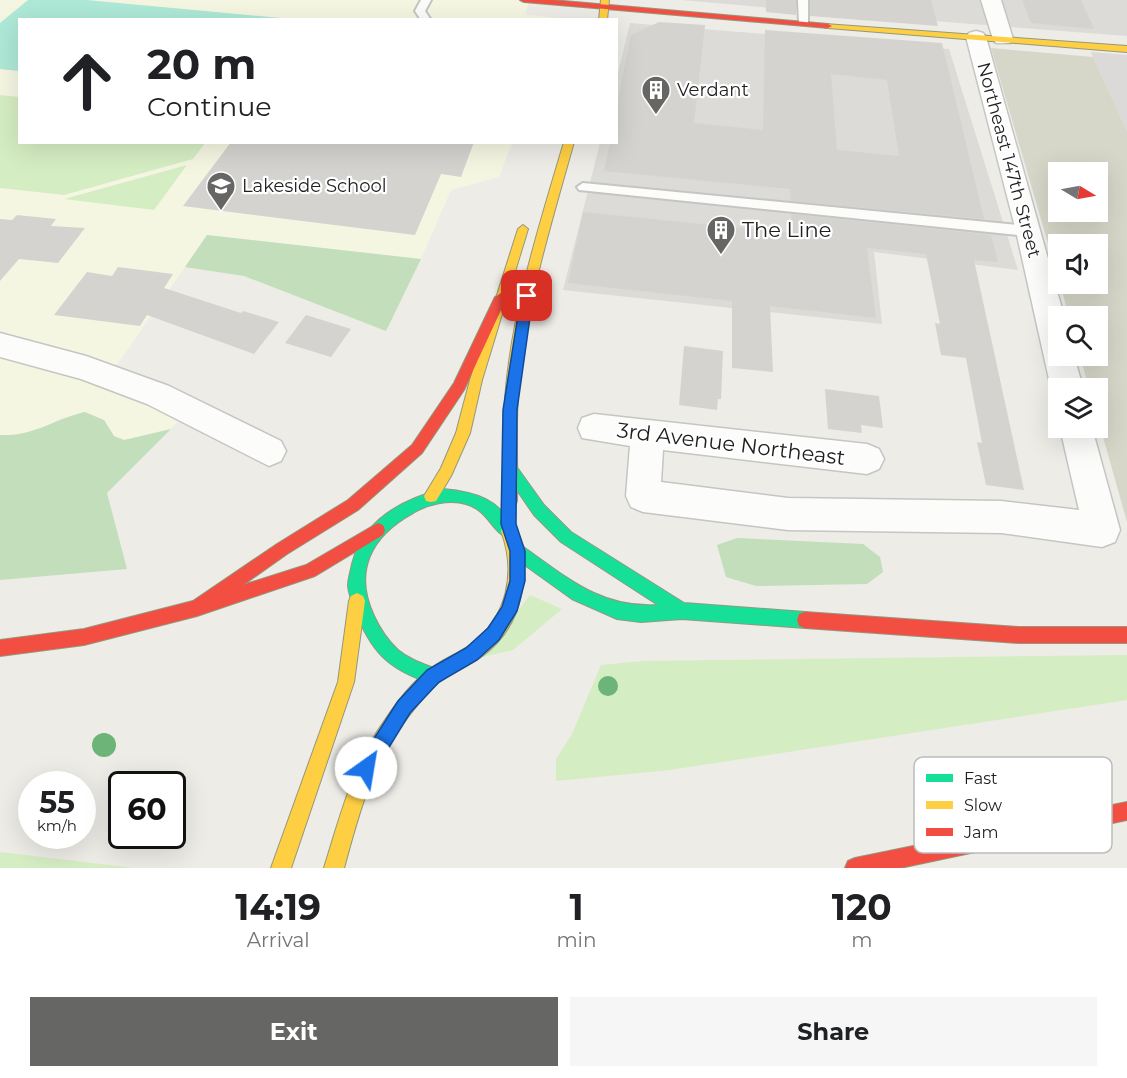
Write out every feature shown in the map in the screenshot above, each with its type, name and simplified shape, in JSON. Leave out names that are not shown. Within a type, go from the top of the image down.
[{"type":"main road","points":[[524,0],[604,9],[1127,49]]},
{"type":"main road","points":[[334,868],[366,768],[404,707],[433,676],[472,654],[493,634],[509,611],[517,581],[517,551],[508,524],[511,470],[510,410],[527,296],[568,144]]},
{"type":"main road","points":[[431,496],[446,472],[463,434],[501,297],[526,220]]},
{"type":"main road","points":[[197,608],[282,549],[353,505],[417,449],[459,386],[501,297]]},
{"type":"main road","points":[[511,470],[539,510],[566,537],[682,611]]},
{"type":"main road","points":[[0,648],[84,637],[197,608],[310,571],[431,496],[450,493],[473,495],[492,505],[508,524]]},
{"type":"main road","points":[[281,868],[346,682],[354,637],[356,577],[363,554],[378,530]]},
{"type":"main road","points":[[517,551],[556,580],[617,611],[635,614],[682,611],[1018,634],[1127,635]]},
{"type":"main road","points":[[357,593],[370,630],[386,652],[406,668],[433,676]]},
{"type":"main road","points":[[1112,815],[1127,812]]},
{"type":"main road","points":[[855,868],[928,853]]},
{"type":"street","points":[[991,0],[1003,39]]},
{"type":"street","name":"Northeast 147th Street","points":[[976,37],[1029,231],[1065,378]]},
{"type":"street","points":[[0,345],[86,368],[158,395],[269,451]]},
{"type":"street","name":"3rd Avenue Northeast","points":[[594,428],[867,459]]},
{"type":"street","points":[[647,435],[643,496],[788,514],[1001,517],[1102,530],[1079,438]]},
{"type":"lane","points":[[425,18],[420,10],[426,0]]},
{"type":"lane","points":[[803,0],[804,23]]},
{"type":"lane","points":[[583,187],[1029,231]]},
{"type":"shaded area","name":"Lakeside School","points":[[0,0],[530,0],[525,14],[558,18],[18,18],[18,144],[512,144],[499,177],[451,190],[421,259],[207,235],[103,385],[138,398],[180,420],[171,429],[124,440],[114,436],[104,420],[63,417],[42,429],[19,436],[0,435]]},
{"type":"shaded area","points":[[681,0],[1127,0],[1127,36],[817,12]]},
{"type":"shaded area","points":[[630,23],[949,49],[1018,270],[874,252],[882,324],[563,290],[600,144],[618,144],[618,73]]},
{"type":"shaded area","points":[[991,48],[1093,57],[1127,131],[1127,522],[1103,438],[1108,438],[1108,378],[1086,378],[1083,366],[1108,366],[1108,306],[1066,306],[1063,294],[1108,294],[1108,234],[1048,234],[1048,243]]},
{"type":"shaded area","points":[[1091,52],[1127,55],[1127,131],[1093,57]]},
{"type":"green space","points":[[28,0],[87,0],[280,18],[18,18],[18,71],[0,69],[0,23]]},
{"type":"green space","points":[[0,95],[18,97],[18,144],[204,144],[193,159],[64,195],[0,188]]},
{"type":"green space","points":[[187,165],[154,210],[64,199]]},
{"type":"green space","points":[[207,235],[421,259],[386,331],[244,276],[185,267]]},
{"type":"green space","points":[[85,412],[104,420],[114,436],[124,440],[171,429],[107,493],[127,569],[0,580],[0,435],[23,433]]},
{"type":"green space","points":[[737,538],[863,544],[880,557],[883,572],[867,584],[756,586],[726,577],[717,545]]},
{"type":"green space","points":[[530,595],[562,609],[513,650],[482,657]]},
{"type":"green space","points":[[1127,655],[1127,700],[670,770],[556,781],[556,759],[572,734],[601,665],[642,661]]},
{"type":"green space","points":[[0,852],[134,868],[0,868]]},
{"type":"building","points":[[766,0],[796,0],[796,15],[766,12]]},
{"type":"building","points":[[810,0],[931,0],[938,26],[810,16]]},
{"type":"building","points":[[1022,0],[1081,0],[1094,29],[1031,23]]},
{"type":"building","name":"Verdant","points":[[659,22],[705,25],[694,123],[763,130],[765,30],[942,43],[984,219],[791,201],[790,189],[604,171],[610,144],[618,144],[618,99],[631,35]],"holes":[[[831,74],[887,80],[899,156],[837,150]]]},
{"type":"building","points":[[230,144],[473,144],[461,177],[441,174],[415,235],[183,206]]},
{"type":"building","name":"The Line","points":[[583,212],[792,233],[791,214],[991,235],[998,262],[974,260],[1024,490],[986,485],[977,442],[982,443],[966,358],[941,355],[935,323],[940,324],[926,254],[867,248],[876,318],[770,306],[773,372],[732,368],[732,301],[568,283]]},
{"type":"building","points":[[17,215],[56,219],[51,226],[85,228],[58,263],[19,259],[0,281],[0,219],[12,220]]},
{"type":"building","points":[[118,267],[173,274],[164,288],[241,313],[243,311],[279,322],[254,354],[147,315],[140,326],[54,315],[87,272],[112,276]]},
{"type":"building","points":[[306,315],[351,329],[331,357],[285,343]]},
{"type":"building","points":[[684,346],[723,351],[721,399],[718,399],[717,410],[679,405]]},
{"type":"building","points":[[825,389],[879,396],[883,428],[861,425],[862,433],[828,429]]},
{"type":"traffic: fast","points":[[511,470],[539,510],[566,537],[682,611]]},
{"type":"traffic: fast","points":[[433,676],[392,656],[372,630],[357,590],[356,580],[362,556],[375,534],[395,515],[418,502],[443,496],[468,498],[490,509],[508,531]]},
{"type":"traffic: fast","points":[[517,551],[577,594],[617,611],[641,614],[682,611],[805,620]]},
{"type":"traffic: slow","points":[[603,18],[605,0]]},
{"type":"traffic: slow","points":[[828,26],[1127,49]]},
{"type":"traffic: slow","points":[[510,501],[511,409],[517,348],[536,258],[568,144]]},
{"type":"traffic: slow","points":[[431,496],[446,472],[463,433],[476,380],[523,229]]},
{"type":"traffic: slow","points":[[334,868],[363,778],[389,728],[427,682],[439,672],[472,654],[489,639],[500,626],[508,611],[517,579],[517,562],[508,531]]},
{"type":"traffic: slow","points":[[281,868],[346,682],[357,601]]},
{"type":"traffic: jam","points":[[524,0],[828,26]]},
{"type":"traffic: jam","points":[[197,608],[282,549],[353,505],[417,449],[459,386],[501,297]]},
{"type":"traffic: jam","points":[[0,648],[84,637],[197,608],[310,571],[378,530]]},
{"type":"traffic: jam","points":[[805,620],[1019,635],[1127,635]]},
{"type":"traffic: jam","points":[[1112,814],[1127,811]]},
{"type":"traffic: jam","points":[[855,868],[927,853]]},
{"type":"place","name":"Verdant","points":[[656,116]]},
{"type":"place","name":"Lakeside School","points":[[221,212]]},
{"type":"place","name":"The Line","points":[[721,256]]},
{"type":"route","points":[[366,768],[404,707],[433,676],[472,654],[483,644],[509,611],[517,581],[517,551],[508,524],[511,470],[510,410],[527,296]]}]
